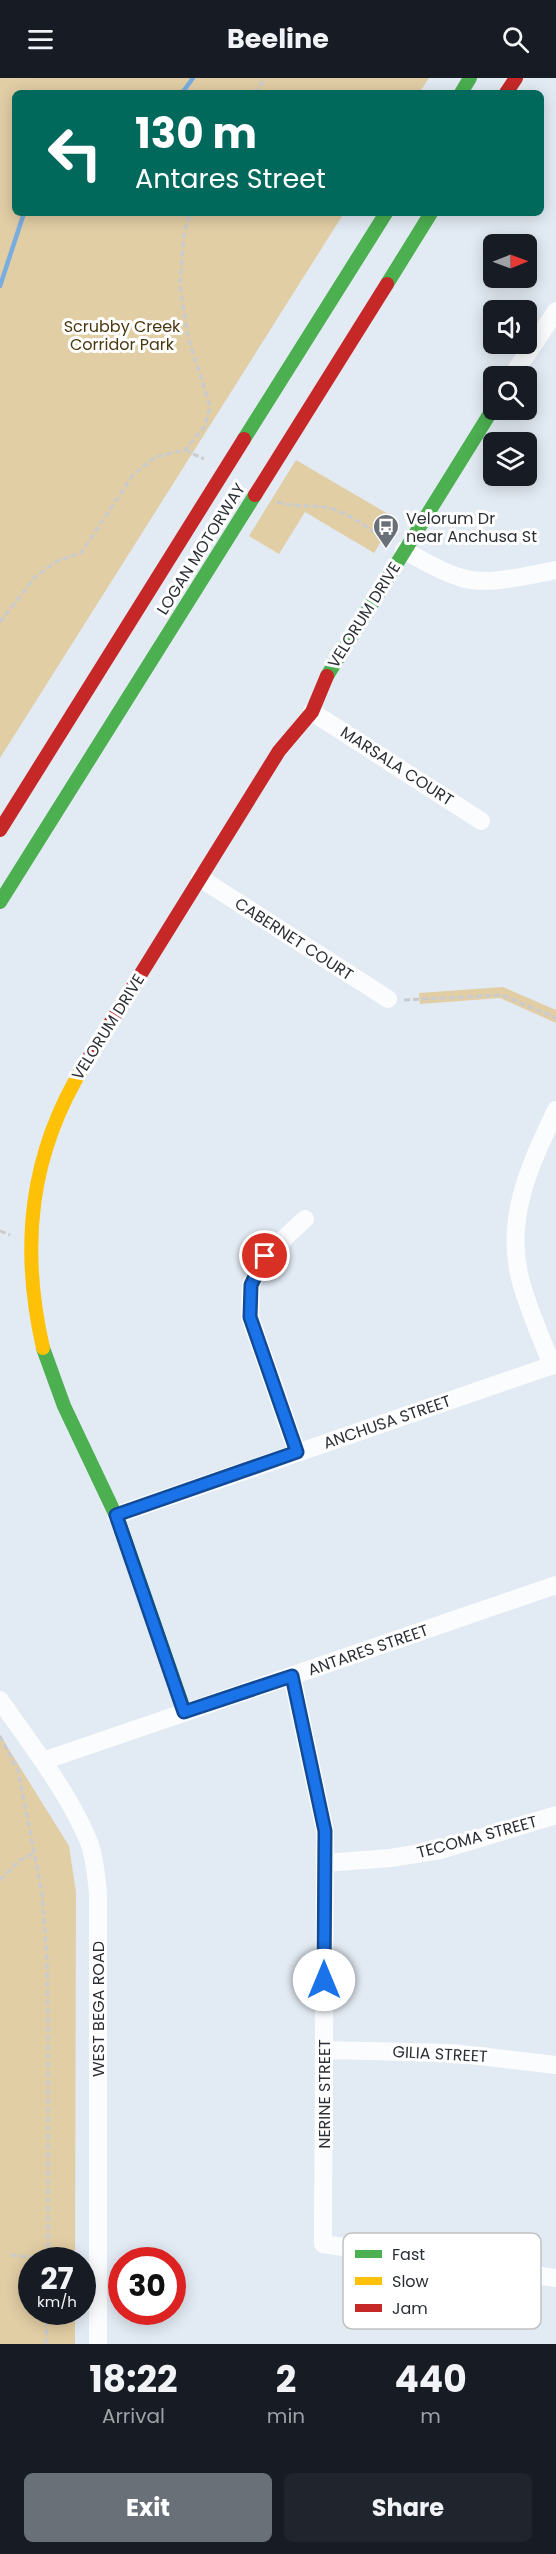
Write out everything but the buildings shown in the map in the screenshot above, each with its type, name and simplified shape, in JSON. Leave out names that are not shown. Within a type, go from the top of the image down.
[{"type":"main road","name":"LOGAN MOTORWAY","points":[[0,830],[384,216]]},
{"type":"main road","name":"LOGAN MOTORWAY","points":[[0,903],[428,216]]},
{"type":"main road","name":"VELORUM DRIVE","points":[[184,1712],[116,1515],[58,1393],[40,1338],[29,1264],[32,1211],[42,1159],[74,1082],[279,751],[312,712],[327,675],[485,420]]},
{"type":"street","points":[[519,366],[556,311]]},
{"type":"street","points":[[404,550],[431,566],[461,578],[497,580],[556,570]]},
{"type":"street","name":"MARSALA COURT","points":[[312,712],[481,820]]},
{"type":"street","name":"CABERNET COURT","points":[[200,878],[388,999]]},
{"type":"street","points":[[554,1365],[519,1275],[515,1220],[534,1158],[556,1110]]},
{"type":"street","points":[[297,1452],[250,1317],[251,1285],[265,1256],[306,1219]]},
{"type":"street","name":"ANCHUSA STREET","points":[[116,1515],[554,1365]]},
{"type":"street","name":"ANTARES STREET","points":[[43,1761],[556,1585]]},
{"type":"street","name":"NERINE STREET","points":[[292,1676],[322,1811],[325,1863],[323,2244],[343,2247]]},
{"type":"street","name":"WEST BEGA ROAD","points":[[0,1700],[65,1797],[89,1844],[99,1892],[98,2344]]},
{"type":"street","name":"TECOMA STREET","points":[[325,1863],[390,1858],[441,1850],[556,1815]]},
{"type":"street","name":"GILIA STREET","points":[[324,2050],[453,2053],[556,2065]]},
{"type":"street","name":"NERINE STREET","points":[[541,2276],[556,2278]]},
{"type":"path","points":[[256,90],[266,78]]},
{"type":"path","points":[[0,622],[36,576],[57,561],[81,553],[133,475],[155,457],[185,450],[205,426],[210,406],[189,337],[180,285],[184,234],[189,216]]},
{"type":"path","points":[[185,450],[204,459]]},
{"type":"path","points":[[272,500],[292,507],[326,507],[352,519],[404,550]]},
{"type":"path","points":[[388,999],[502,995],[556,1018]]},
{"type":"path","points":[[0,1736],[18,1771],[23,1807],[42,1893],[47,1958],[50,2130],[48,2247]]},
{"type":"path","points":[[0,1880],[20,1860],[35,1853]]},
{"type":"path","points":[[11,2255],[18,2256]]},
{"type":"path","points":[[46,2344],[47,2325]]},
{"type":"green space","name":"Scrubby Creek Corridor Park","points":[[0,78],[429,78],[421,90],[12,90],[12,216],[342,216],[0,758]]},
{"type":"green space","points":[[296,460],[395,518],[374,553],[305,512],[279,554],[249,536]]},
{"type":"green space","points":[[503,987],[556,1010],[556,1023],[500,998],[420,1004],[419,993]]},
{"type":"green space","points":[[0,1735],[69,1846],[76,1892],[75,2247],[18,2247],[18,2325],[75,2325],[75,2344],[0,2344]]},
{"type":"waterway","points":[[184,90],[193,78]]},
{"type":"waterway","points":[[0,286],[23,216]]},
{"type":"traffic: fast","points":[[463,90],[470,78]]},
{"type":"traffic: fast","points":[[244,439],[384,216]]},
{"type":"traffic: fast","points":[[387,284],[429,216]]},
{"type":"traffic: fast","points":[[327,676],[486,420]]},
{"type":"traffic: fast","points":[[0,902],[255,495]]},
{"type":"traffic: fast","points":[[43,1348],[64,1406],[119,1522],[185,1712]]},
{"type":"traffic: slow","points":[[43,1348],[32,1274],[31,1237],[34,1202],[41,1167],[52,1132],[66,1098],[85,1064]]},
{"type":"traffic: jam","points":[[508,90],[516,78]]},
{"type":"traffic: jam","points":[[255,495],[387,284]]},
{"type":"traffic: jam","points":[[0,830],[244,439]]},
{"type":"traffic: jam","points":[[85,1064],[279,751],[312,712],[327,676]]},
{"type":"place","name":"Velorum Dr near Anchusa St","points":[[386,550]]},
{"type":"route","points":[[265,1256],[251,1285],[250,1317],[297,1452],[116,1515],[184,1712],[292,1676],[325,1831],[324,1980]]}]
